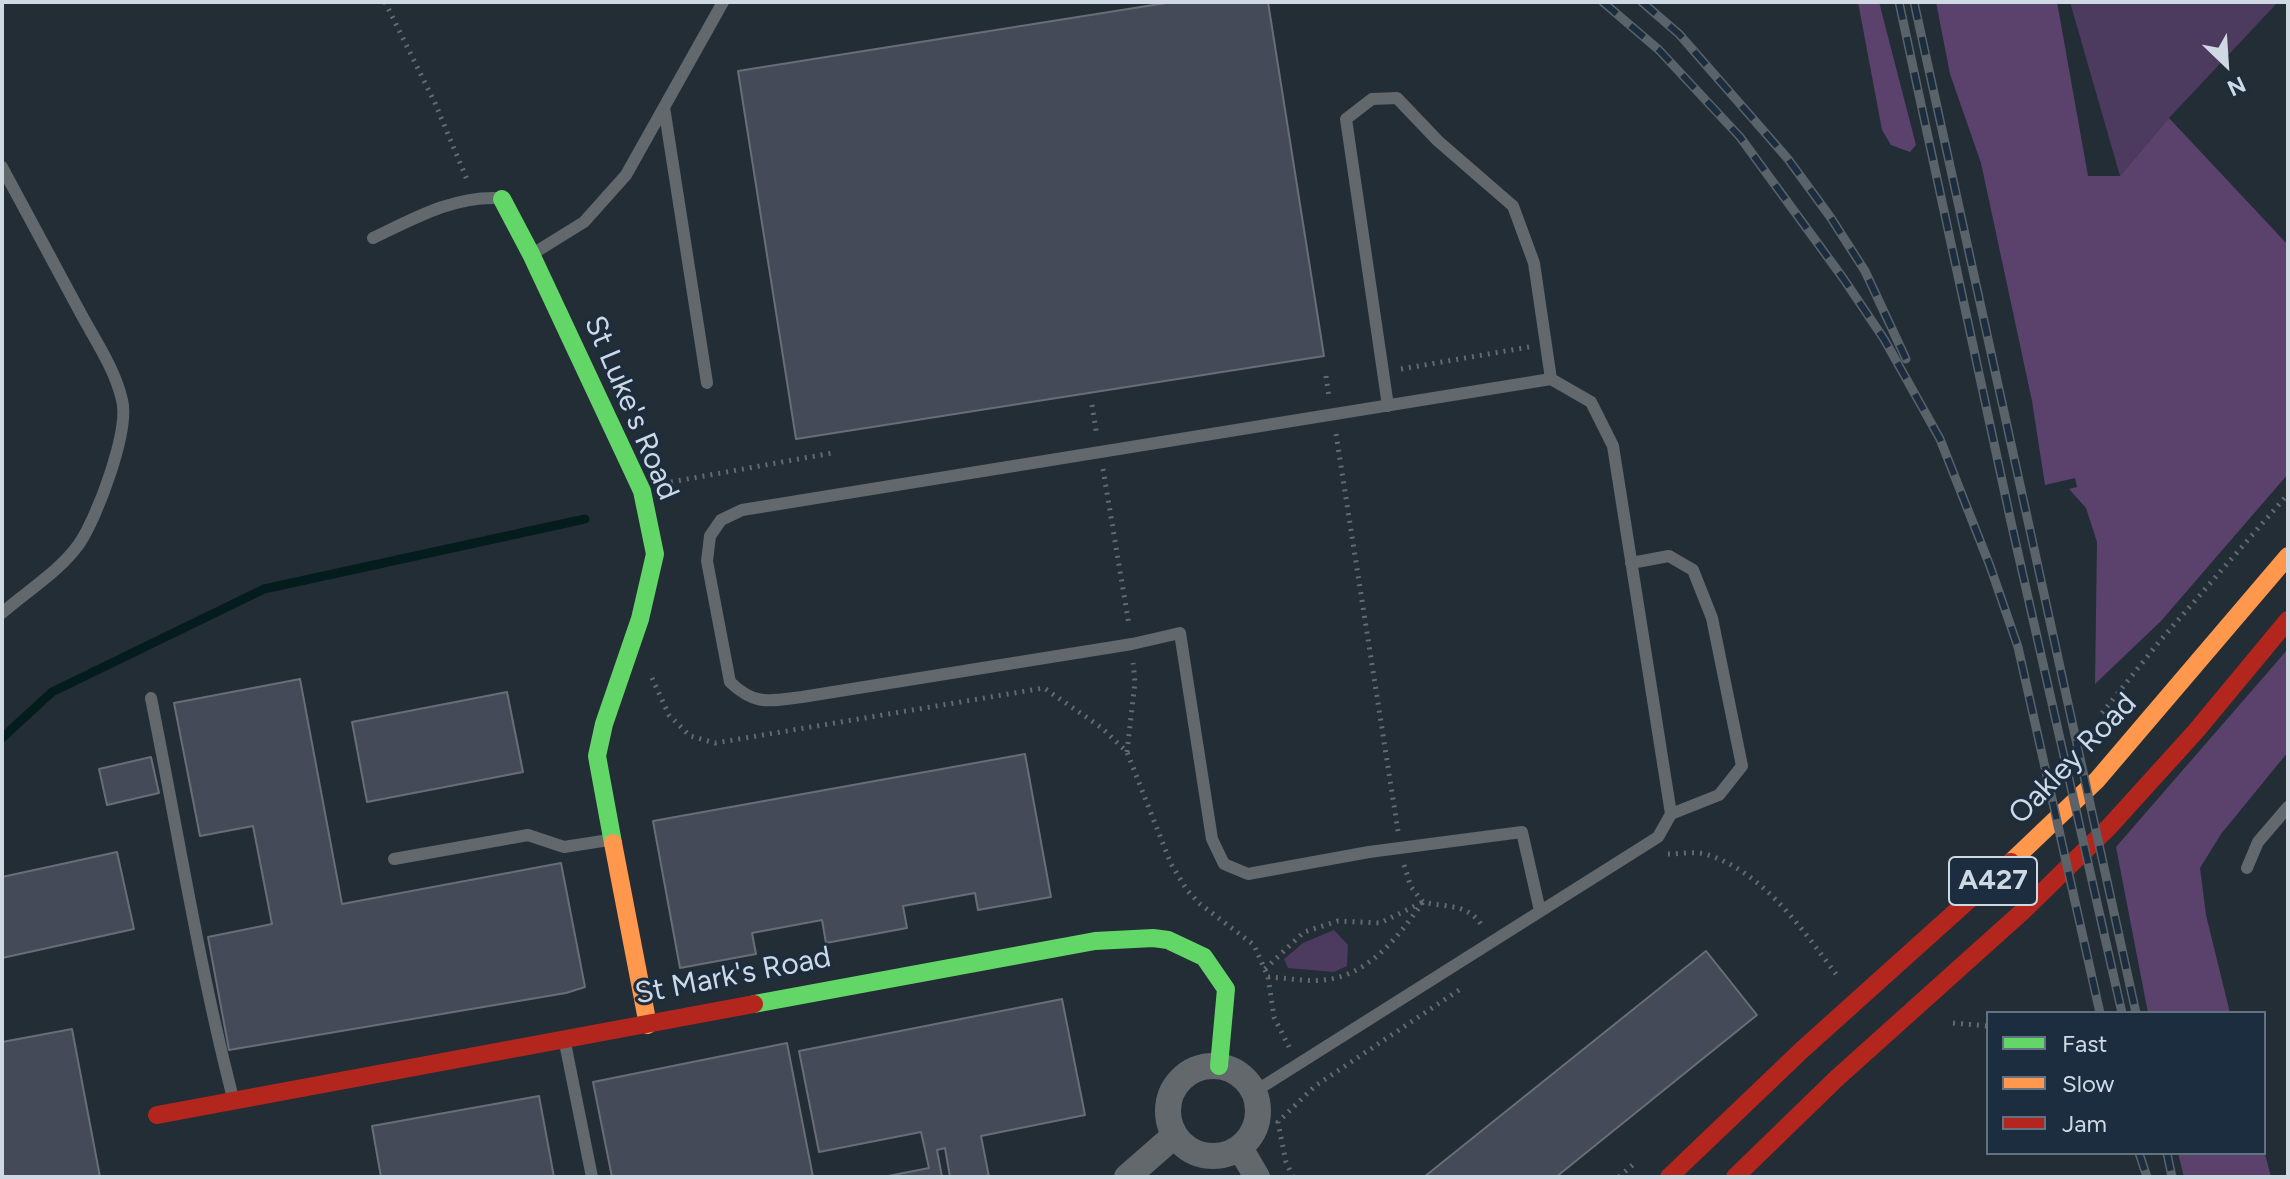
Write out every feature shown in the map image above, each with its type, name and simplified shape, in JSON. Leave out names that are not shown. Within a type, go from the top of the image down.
[{"type":"main road","name":"St Luke's Road","points":[[502,199],[642,491],[655,554],[640,619],[604,724],[597,756],[648,1025]]},
{"type":"main road","name":"Oakley Road","points":[[1669,1177],[1803,1049],[1997,876],[2097,780],[2288,556]]},
{"type":"main road","name":"A427","points":[[1735,1177],[1837,1078],[2023,911],[2109,827],[2196,731],[2288,620]]},
{"type":"main road","name":"St Mark's Road","points":[[157,1115],[1095,941],[1153,938],[1168,940],[1204,957],[1226,989],[1219,1066]]},
{"type":"street","points":[[1219,1066],[1242,1076],[1254,1092],[1259,1113],[1255,1128],[1240,1148],[1210,1156],[1184,1146],[1175,1135],[1168,1107],[1172,1093],[1191,1072],[1219,1066]]},
{"type":"street","points":[[1127,1177],[1175,1135]]},
{"type":"street","points":[[1240,1148],[1257,1177]]},
{"type":"lane","points":[[531,254],[584,222],[626,175],[723,2]]},
{"type":"lane","points":[[1388,406],[1346,119],[1372,99],[1397,98],[1438,141],[1513,206],[1534,263],[1551,379]]},
{"type":"lane","points":[[664,107],[707,383]]},
{"type":"lane","points":[[2,167],[109,365],[123,401],[124,422],[110,472],[89,527],[78,545],[54,570],[2,613]]},
{"type":"lane","points":[[373,238],[436,209],[476,197],[502,199]]},
{"type":"lane","points":[[1254,1092],[1658,837],[1671,814],[1613,446],[1591,402],[1551,379],[742,510],[721,520],[710,536],[707,561],[730,682],[744,695],[765,702],[1132,644],[1180,633],[1212,839],[1224,864],[1248,874],[1401,848],[1522,832],[1540,911]]},
{"type":"lane","points":[[1631,563],[1669,556],[1693,570],[1712,618],[1742,766],[1719,795],[1671,814]]},
{"type":"lane","points":[[151,698],[208,1001],[234,1101]]},
{"type":"lane","points":[[2247,868],[2258,842],[2288,807]]},
{"type":"lane","points":[[394,859],[528,835],[564,847],[613,839]]},
{"type":"lane","points":[[565,1040],[592,1177]]},
{"type":"path","points":[[385,2],[435,103],[476,197]]},
{"type":"path","points":[[1383,372],[1546,344]]},
{"type":"path","points":[[1326,376],[1401,848],[1411,887],[1423,902],[1466,908],[1476,916],[1490,941]]},
{"type":"path","points":[[1092,405],[1132,644],[1135,682],[1127,752]]},
{"type":"path","points":[[642,491],[699,475],[832,453]]},
{"type":"path","points":[[2102,713],[2159,642],[2288,494]]},
{"type":"path","points":[[653,669],[652,679],[669,715],[690,736],[715,743],[1044,688],[1102,728],[1127,752],[1171,864],[1200,904],[1254,945],[1268,977],[1274,1017],[1290,1048]]},
{"type":"path","points":[[1667,854],[1702,853],[1760,884],[1785,908],[1844,985]]},
{"type":"path","points":[[1265,969],[1304,932],[1338,921],[1380,923],[1423,902]]},
{"type":"path","points":[[1268,977],[1329,980],[1355,971],[1393,944],[1423,902]]},
{"type":"path","points":[[1293,1177],[1286,1162],[1278,1122],[1315,1086],[1465,987]]},
{"type":"path","points":[[1948,1022],[1986,1026]]},
{"type":"shaded area","points":[[1858,2],[1879,2],[1916,145],[1910,152],[1891,145],[1882,130]]},
{"type":"shaded area","points":[[1936,2],[2057,2],[2088,176],[2120,176],[2169,118],[2288,245],[2288,474],[2161,621],[2095,684],[2097,542],[2086,508],[2069,489],[2077,487],[2075,478],[2045,485],[2032,401],[1981,163],[1950,74]]},
{"type":"shaded area","points":[[2070,2],[2278,2],[2169,118],[2120,176]]},
{"type":"shaded area","points":[[2288,649],[2288,752],[2221,834],[2200,868],[2206,915],[2230,1011],[2148,1011],[2116,847]]},
{"type":"shaded area","points":[[1334,930],[1348,945],[1347,966],[1334,972],[1288,968],[1284,959],[1303,943]]},
{"type":"shaded area","points":[[2178,1155],[2265,1155],[2271,1177],[2184,1177]]},
{"type":"building","points":[[1172,2],[1268,2],[1324,356],[796,439],[738,71]]},
{"type":"building","points":[[300,679],[342,904],[561,863],[585,987],[566,993],[229,1050],[208,937],[272,924],[253,826],[200,836],[174,703]]},
{"type":"building","points":[[507,692],[523,772],[367,802],[352,722]]},
{"type":"building","points":[[1025,754],[1051,897],[978,910],[975,893],[903,906],[907,928],[826,943],[822,920],[752,933],[756,954],[680,968],[653,821]]},
{"type":"building","points":[[151,757],[159,793],[107,805],[99,769]]},
{"type":"building","points":[[117,852],[134,929],[2,958],[2,877]]},
{"type":"building","points":[[1706,951],[1757,1015],[1556,1177],[1424,1177]]},
{"type":"building","points":[[1062,999],[1085,1115],[981,1136],[989,1177],[950,1177],[945,1148],[937,1150],[942,1177],[883,1177],[929,1168],[921,1132],[819,1152],[799,1051]]},
{"type":"building","points":[[72,1029],[100,1177],[2,1177],[2,1042]]},
{"type":"building","points":[[787,1043],[813,1177],[612,1177],[593,1082]]},
{"type":"building","points":[[539,1096],[554,1177],[381,1177],[372,1126]]},
{"type":"waterway","points":[[2,738],[52,692],[264,589],[585,519]]},
{"type":"railway","points":[[1603,2],[1659,50],[1740,137],[1884,339],[1940,439],[2018,647],[2100,1011]]},
{"type":"railway","points":[[1642,2],[1679,34],[1788,159],[1865,271],[1906,359]]},
{"type":"railway","points":[[1899,2],[2011,522],[2122,1011]]},
{"type":"railway","points":[[1914,2],[2136,1011]]},
{"type":"railway","points":[[2140,1155],[2147,1177]]},
{"type":"railway","points":[[2167,1155],[2172,1177]]},
{"type":"traffic: fast","points":[[502,199],[642,491],[655,554],[640,619],[604,724],[597,756],[613,843]]},
{"type":"traffic: fast","points":[[754,1004],[1095,941],[1153,938],[1168,940],[1204,957],[1226,989],[1219,1066]]},
{"type":"traffic: slow","points":[[2011,862],[2097,780],[2288,556]]},
{"type":"traffic: slow","points":[[613,843],[648,1025]]},
{"type":"traffic: jam","points":[[1735,1177],[1837,1078],[2023,911],[2109,827],[2196,731],[2288,620]]},
{"type":"traffic: jam","points":[[1669,1177],[1803,1049],[2011,862]]},
{"type":"traffic: jam","points":[[157,1115],[754,1004]]}]
